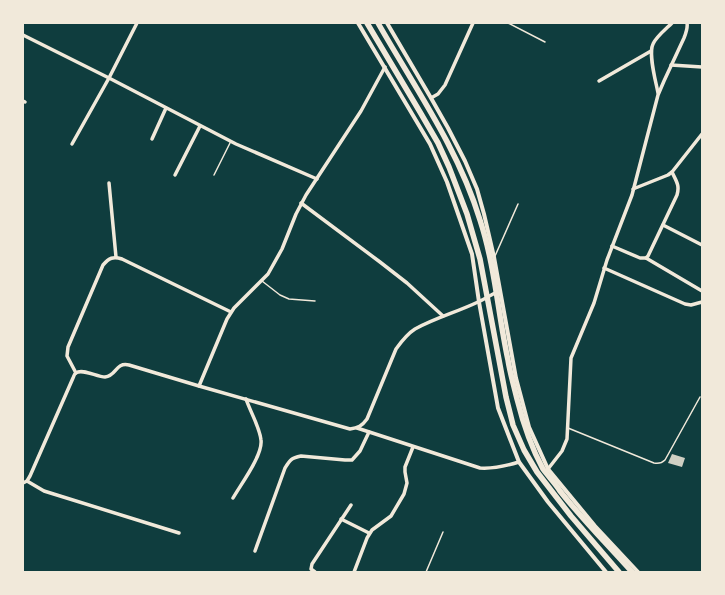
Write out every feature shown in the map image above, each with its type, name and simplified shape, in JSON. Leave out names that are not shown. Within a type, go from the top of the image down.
[{"type":"highway","points":[[367,23],[438,143],[467,214],[480,259],[506,397],[513,424],[524,450],[537,472],[570,516],[619,572]]},
{"type":"highway","points":[[378,23],[426,102],[444,135],[464,177],[480,220],[491,260],[512,380],[524,425],[535,451],[544,469],[569,502],[632,572]]},
{"type":"street","points":[[72,144],[109,78],[137,23]]},
{"type":"street","points":[[358,23],[430,144],[447,182],[472,254],[498,408],[519,462],[548,502],[606,572]]},
{"type":"street","points":[[387,23],[431,98],[465,161],[477,189],[494,257],[516,378],[529,427],[548,469],[595,526],[638,572]]},
{"type":"street","points":[[431,98],[438,94],[445,85],[473,23]]},
{"type":"street","points":[[658,95],[651,51],[652,45],[672,23]]},
{"type":"street","points":[[548,469],[562,451],[567,439],[571,358],[594,303],[604,268],[633,189],[658,95],[687,31],[687,23]]},
{"type":"street","points":[[23,35],[200,126],[317,178]]},
{"type":"street","points":[[599,81],[651,51]]},
{"type":"street","points":[[671,65],[702,68]]},
{"type":"street","points":[[198,386],[231,312],[268,274],[278,257],[301,203],[361,111],[385,67]]},
{"type":"street","points":[[152,139],[166,108]]},
{"type":"street","points":[[175,175],[200,126]]},
{"type":"street","points":[[633,189],[664,177],[672,172],[702,134]]},
{"type":"street","points":[[646,258],[679,189],[672,172]]},
{"type":"street","points":[[108,183],[116,257]]},
{"type":"street","points":[[301,203],[407,283],[443,316]]},
{"type":"street","points":[[663,225],[702,245]]},
{"type":"street","points":[[612,247],[640,258],[646,258],[702,291]]},
{"type":"street","points":[[76,373],[67,356],[68,347],[103,265],[111,258],[116,257],[122,259],[231,312]]},
{"type":"street","points":[[604,268],[685,304],[702,302]]},
{"type":"street","points":[[179,534],[44,491],[25,482],[30,476],[72,378],[76,373],[81,371],[104,377],[110,376],[124,364],[350,429],[357,428],[363,425],[367,419],[396,349],[400,343],[414,330],[443,316],[479,302],[500,290]]},
{"type":"street","points":[[232,498],[257,457],[261,446],[260,434],[246,399]]},
{"type":"street","points":[[357,428],[480,468],[498,468],[519,462]]},
{"type":"street","points":[[255,551],[284,468],[290,461],[301,456],[352,460],[360,451],[369,432]]},
{"type":"street","points":[[354,572],[369,534],[391,516],[404,494],[406,483],[405,467],[413,447]]},
{"type":"street","points":[[315,572],[311,570],[312,564],[351,505]]},
{"type":"street","points":[[341,520],[369,534]]},
{"type":"lane","points":[[508,23],[545,42]]},
{"type":"lane","points":[[214,175],[231,141]]},
{"type":"lane","points":[[494,257],[518,204]]},
{"type":"lane","points":[[262,281],[280,295],[289,299],[315,301]]},
{"type":"lane","points":[[568,428],[658,464],[665,460],[700,397]]},
{"type":"lane","points":[[426,572],[443,532]]},
{"type":"building","points":[[672,454],[685,458],[682,467],[668,463]]}]
